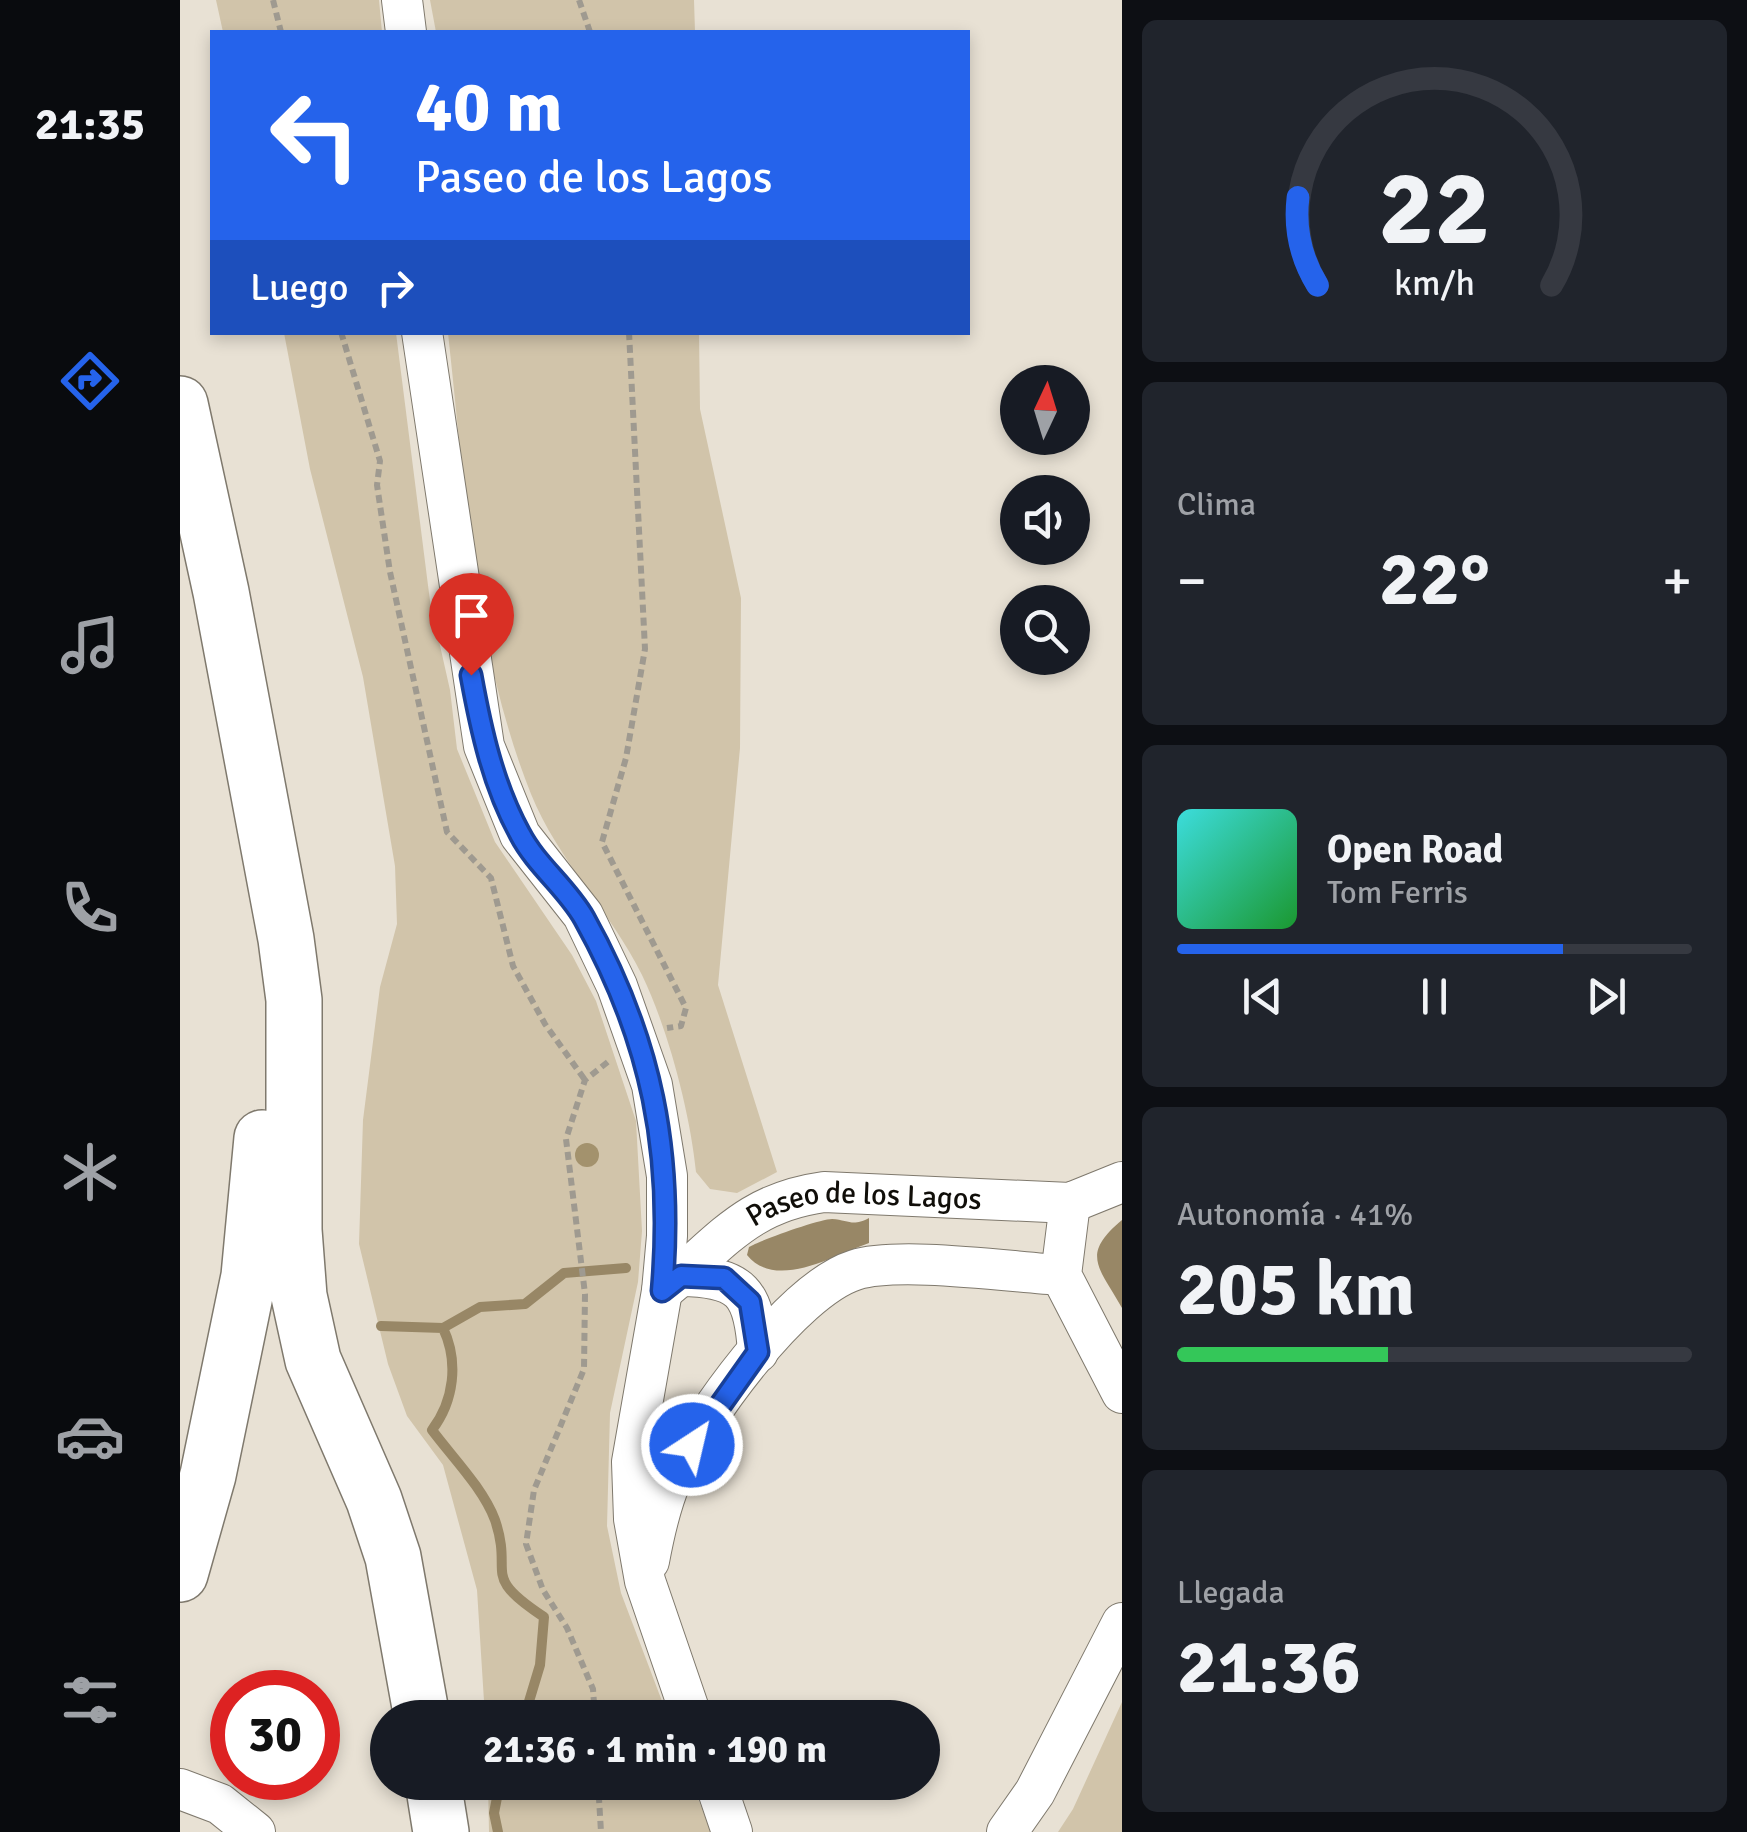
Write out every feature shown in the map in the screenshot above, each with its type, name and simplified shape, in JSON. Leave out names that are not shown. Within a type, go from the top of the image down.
[{"type":"highway","points":[[180,404],[222,592],[294,1000],[294,1230],[299,1296],[313,1360],[374,1500],[393,1557],[419,1700]]},
{"type":"highway","points":[[180,1574],[208,1475],[250,1276],[271,977],[266,835]]},
{"type":"highway","points":[[436,1800],[441,1832]]},
{"type":"street","points":[[402,0],[406,30]]},
{"type":"street","points":[[422,335],[484,746],[520,836],[583,916],[652,1085],[667,1176],[672,1283],[638,1421],[632,1462],[634,1519],[645,1581],[686,1700]]},
{"type":"street","points":[[667,1176],[684,1202],[732,1230]]},
{"type":"street","name":"Paseo de los Lagos","points":[[672,1283],[764,1206],[824,1192],[1070,1202],[1122,1182]]},
{"type":"street","points":[[1070,1202],[1061,1276],[1111,1355],[1122,1393]]},
{"type":"street","name":"Paseo de los Lagos","points":[[645,1581],[658,1518],[672,1480],[692,1445],[758,1352],[800,1302],[817,1288],[856,1269],[874,1266],[1061,1276]]},
{"type":"street","name":"Paseo de los Lagos","points":[[672,1283],[724,1278],[738,1288],[750,1302],[758,1352]]},
{"type":"street","points":[[638,1421],[646,1434],[665,1443],[692,1445]]},
{"type":"street","points":[[1007,1832],[1034,1792],[1122,1623]]},
{"type":"street","points":[[180,1789],[220,1804],[254,1832]]},
{"type":"street","points":[[721,1800],[732,1832]]},
{"type":"path","points":[[273,0],[281,30]]},
{"type":"path","points":[[580,0],[589,30]]},
{"type":"path","points":[[343,335],[380,462],[376,485],[390,572],[448,832],[491,878],[513,966],[545,1024],[584,1080]]},
{"type":"path","points":[[594,1700],[593,1689],[567,1628],[543,1590],[526,1544],[534,1490],[584,1369],[585,1294],[566,1140],[584,1080],[636,1040],[682,1026],[686,1008],[602,842],[626,758],[645,649],[628,335]]},
{"type":"path","points":[[599,1800],[601,1832]]},
{"type":"shaded area","points":[[216,0],[379,0],[382,30],[223,30]]},
{"type":"shaded area","points":[[430,0],[694,0],[695,30],[436,30]]},
{"type":"shaded area","points":[[284,335],[396,335],[430,601],[450,690],[457,749],[495,842],[572,955],[596,1001],[636,1121],[642,1231],[638,1282],[610,1413],[607,1526],[621,1593],[662,1700],[484,1700],[477,1590],[443,1465],[407,1416],[388,1364],[359,1244],[363,1120],[380,987],[397,924],[395,866],[363,677],[310,469]]},
{"type":"shaded area","points":[[448,335],[699,335],[700,409],[741,598],[740,748],[718,985],[777,1172],[737,1193],[710,1189],[696,1172],[676,1071],[652,997],[615,929],[555,841],[531,794],[496,682],[466,508]]},
{"type":"shaded area","points":[[869,1218],[869,1243],[823,1262],[774,1270],[747,1255],[749,1247],[804,1226],[832,1219],[854,1223]]},
{"type":"shaded area","points":[[1122,1220],[1122,1308],[1101,1271],[1097,1252]]},
{"type":"shaded area","points":[[1122,1702],[1122,1832],[1058,1832],[1073,1809]]},
{"type":"shaded area","points":[[488,1800],[699,1800],[711,1832],[489,1832]]},
{"type":"waterway","points":[[529,1700],[540,1665],[544,1617],[505,1582],[500,1538],[490,1508],[432,1430],[445,1407],[452,1381],[451,1354],[443,1328],[480,1307],[525,1304],[564,1273],[626,1268]]},
{"type":"waterway","points":[[381,1326],[443,1328]]},
{"type":"waterway","points":[[497,1800],[494,1813],[498,1832]]},
{"type":"route","points":[[471,675],[484,746],[520,836],[583,916],[616,986],[652,1085],[667,1176],[662,1291],[681,1276],[724,1278],[750,1302],[758,1352],[692,1445]]}]
